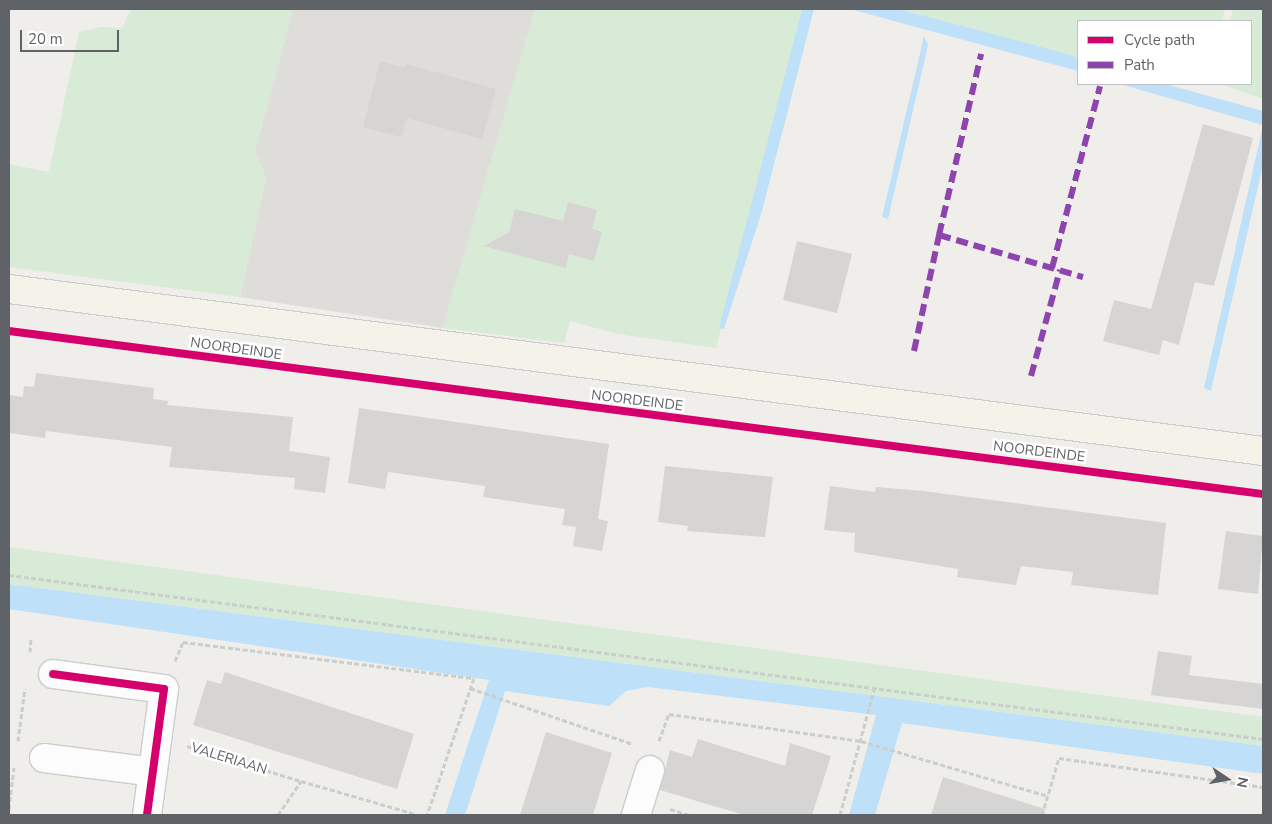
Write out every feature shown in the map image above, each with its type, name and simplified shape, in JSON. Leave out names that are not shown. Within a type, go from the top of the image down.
[{"type":"main road","points":[[9,289],[1263,451]]},
{"type":"street","points":[[53,674],[164,690],[147,815]]},
{"type":"street","points":[[44,758],[153,772]]},
{"type":"street","points":[[636,815],[652,761]]},
{"type":"path","points":[[9,574],[874,692],[1263,739]]},
{"type":"path","points":[[29,655],[31,639]]},
{"type":"path","points":[[164,690],[183,642],[474,678],[426,815]]},
{"type":"path","points":[[17,746],[26,680]]},
{"type":"path","points":[[470,688],[652,761],[670,714],[867,743],[1048,796]]},
{"type":"path","points":[[840,815],[874,692]]},
{"type":"path","points":[[1042,815],[1059,758],[1263,787]]},
{"type":"path","points":[[9,809],[10,789],[15,763]]},
{"type":"path","points":[[278,815],[301,781]]},
{"type":"shaded area","points":[[293,9],[535,9],[443,328],[240,297],[266,178],[255,151]]},
{"type":"green space","points":[[131,9],[293,9],[255,150],[266,178],[240,297],[9,267],[9,164],[49,172],[79,32],[101,27],[122,28]]},
{"type":"green space","points":[[535,9],[802,9],[716,348],[618,334],[570,321],[564,343],[443,328]]},
{"type":"green space","points":[[898,9],[1225,9],[1222,20],[1077,20],[1077,58]]},
{"type":"green space","points":[[1233,9],[1263,9],[1263,99],[1223,85],[1252,85],[1252,20],[1230,20]]},
{"type":"green space","points":[[9,547],[1263,717],[1263,746],[9,584]]},
{"type":"water","points":[[802,9],[814,9],[762,211],[724,329],[719,328]]},
{"type":"water","points":[[850,9],[898,9],[1064,53],[1077,58],[1077,71]]},
{"type":"water","points":[[924,36],[928,45],[888,219],[882,217]]},
{"type":"water","points":[[1123,85],[1169,85],[1263,111],[1263,125]]},
{"type":"water","points":[[1263,125],[1263,165],[1211,391],[1204,388]]},
{"type":"water","points":[[9,584],[1263,746],[1263,774],[902,723],[875,815],[849,815],[876,715],[648,687],[626,691],[609,706],[505,691],[465,815],[445,815],[489,680],[9,609]]},
{"type":"building","points":[[380,61],[405,68],[407,64],[496,89],[482,139],[407,118],[401,137],[363,127]]},
{"type":"building","points":[[1203,124],[1253,138],[1214,286],[1195,282],[1179,345],[1163,340],[1159,355],[1103,341],[1114,300],[1151,309]]},
{"type":"building","points":[[568,202],[597,210],[592,229],[602,232],[594,261],[569,254],[566,268],[484,246],[509,232],[515,209],[563,221]]},
{"type":"building","points":[[797,241],[852,254],[837,313],[783,300]]},
{"type":"building","points":[[36,373],[154,388],[153,399],[168,401],[167,405],[293,417],[289,451],[330,457],[325,493],[294,489],[295,478],[169,467],[172,447],[46,431],[45,438],[9,433],[9,395],[23,397],[24,386],[34,387]]},
{"type":"building","points":[[359,408],[609,444],[598,519],[608,521],[602,551],[573,546],[576,527],[562,525],[565,509],[483,497],[485,486],[388,472],[385,489],[348,483]]},
{"type":"building","points":[[665,466],[773,477],[765,537],[687,531],[688,526],[658,522]]},
{"type":"building","points":[[830,486],[875,492],[876,487],[923,491],[1166,523],[1158,595],[1071,585],[1073,572],[1021,566],[1016,585],[957,577],[958,569],[854,552],[855,533],[824,530]]},
{"type":"building","points":[[1226,531],[1263,536],[1258,594],[1218,589]]},
{"type":"building","points":[[1158,651],[1192,656],[1189,675],[1263,684],[1263,709],[1151,695]]},
{"type":"building","points":[[225,672],[414,734],[397,789],[193,725],[207,680],[221,684]]},
{"type":"building","points":[[546,732],[612,753],[593,815],[520,815]]},
{"type":"building","points":[[698,739],[785,766],[790,743],[831,756],[812,815],[744,815],[660,790],[670,750],[692,757]]},
{"type":"building","points":[[943,777],[1045,809],[1044,815],[931,815]]},
{"type":"marked path","points":[[939,235],[981,54]]},
{"type":"marked path","points":[[1052,268],[1100,86]]},
{"type":"marked path","points":[[914,351],[939,235],[1083,277]]},
{"type":"marked path","points":[[1031,376],[1060,270]]},
{"type":"cycle path","name":"NOORDEINDE","points":[[9,331],[1263,494]]},
{"type":"cycle path","points":[[53,674],[164,689],[147,815]]}]
